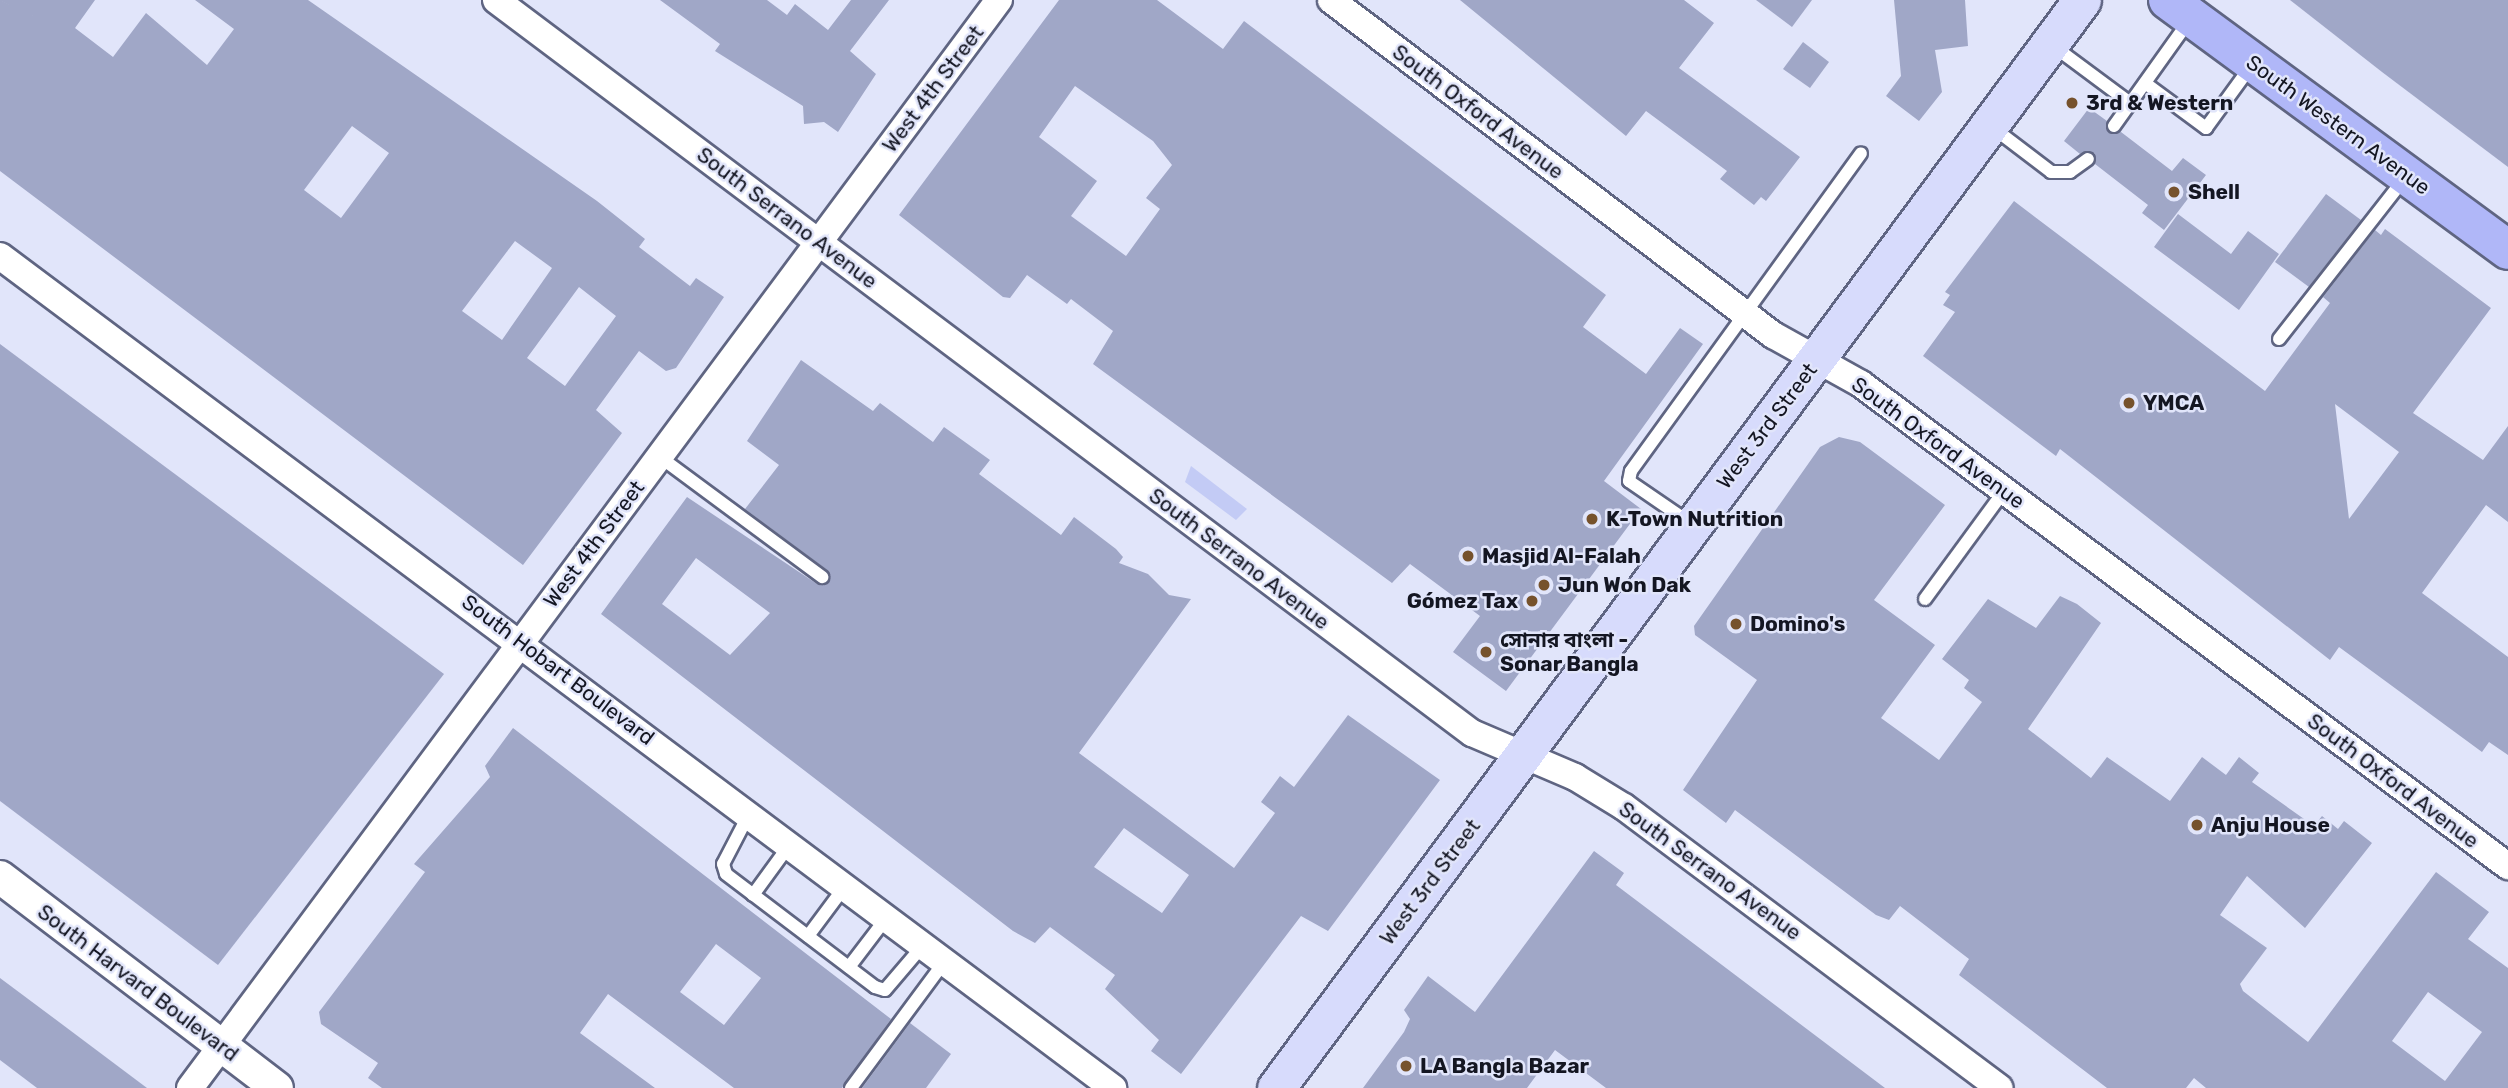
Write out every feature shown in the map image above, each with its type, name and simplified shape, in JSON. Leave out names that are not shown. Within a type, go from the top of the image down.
[{"type":"main road","name":"West 3rd Street","points":[[1276,1088],[2082,0]]},
{"type":"main road","name":"South Western Avenue","points":[[2180,9],[2508,250]]},
{"type":"street","name":"South Serrano Avenue","points":[[496,0],[1339,636],[1472,733],[1575,777],[1624,807],[2000,1088]]},
{"type":"street","name":"West 4th Street","points":[[190,1088],[999,0]]},
{"type":"street","name":"South Oxford Avenue","points":[[1331,0],[1744,314],[1816,360],[1861,384],[2508,866]]},
{"type":"street","name":"South Hobart Boulevard","points":[[0,256],[522,642],[920,949],[1113,1088]]},
{"type":"street","name":"South Harvard Boulevard","points":[[0,877],[277,1088]]},
{"type":"lane","points":[[2113,126],[2145,83],[2180,9]]},
{"type":"lane","points":[[2050,43],[2130,103]]},
{"type":"lane","points":[[2145,83],[2206,128],[2253,63]]},
{"type":"lane","points":[[1990,126],[2052,172],[2070,172],[2088,159]]},
{"type":"lane","points":[[1693,525],[1629,481],[1631,471],[1861,153]]},
{"type":"lane","points":[[2280,339],[2408,175]]},
{"type":"lane","points":[[660,457],[822,577]]},
{"type":"lane","points":[[1925,599],[2004,491]]},
{"type":"lane","points":[[748,816],[723,864],[753,895],[849,967],[885,990],[920,949]]},
{"type":"lane","points":[[753,895],[788,847]]},
{"type":"lane","points":[[808,936],[843,889]]},
{"type":"lane","points":[[849,967],[884,921]]},
{"type":"lane","points":[[851,1088],[942,965]]},
{"type":"shaded area","points":[[1191,466],[1247,509],[1236,520],[1185,482]]},
{"type":"building","points":[[0,0],[95,0],[75,28],[113,57],[146,13],[207,65],[234,29],[195,0],[308,0],[597,201],[645,239],[639,247],[690,286],[696,278],[724,297],[676,368],[666,371],[639,351],[596,410],[622,433],[523,565],[0,171]],"holes":[[[352,126],[389,153],[341,218],[304,190]],[[515,241],[552,268],[502,340],[462,311]],[[579,287],[616,316],[565,386],[527,358]]]},
{"type":"building","points":[[660,0],[767,0],[787,15],[795,4],[828,30],[851,0],[889,0],[850,51],[876,74],[838,132],[824,122],[804,124],[803,106],[715,51],[720,44]]},
{"type":"building","points":[[1059,0],[1157,0],[1223,49],[1244,21],[1606,295],[1583,327],[1646,374],[1680,328],[1703,344],[1604,481],[1641,509],[1506,691],[1453,652],[1480,616],[1410,564],[1392,583],[1093,364],[1113,331],[1071,299],[1067,304],[1027,275],[1010,298],[1003,297],[899,215]],"holes":[[[1075,86],[1153,141],[1172,165],[1146,198],[1160,209],[1126,256],[1071,216],[1097,181],[1039,137]]]},
{"type":"building","points":[[1460,0],[1684,0],[1714,23],[1679,68],[1800,157],[1766,201],[1761,197],[1754,205],[1720,179],[1727,171],[1646,111],[1626,136]]},
{"type":"building","points":[[1756,0],[1812,0],[1792,27]]},
{"type":"building","points":[[1894,0],[1965,0],[1968,46],[1935,50],[1942,92],[1919,121],[1886,96],[1901,76]]},
{"type":"building","points":[[2290,0],[2508,0],[2508,167],[2382,72]]},
{"type":"building","points":[[1803,42],[1829,62],[1810,88],[1783,69]]},
{"type":"building","name":"Shell","points":[[2089,108],[2107,121],[2108,133],[2121,132],[2172,171],[2183,158],[2206,175],[2164,230],[2142,213],[2148,205],[2095,164],[2095,153],[2080,154],[2064,141]]},
{"type":"building","points":[[2326,194],[2361,220],[2309,287],[2275,262]]},
{"type":"building","points":[[2014,201],[2265,391],[2330,303],[2323,297],[2375,230],[2381,235],[2385,229],[2491,308],[2413,413],[2483,460],[2508,426],[2508,522],[2486,505],[2422,593],[2508,657],[2508,755],[2489,742],[2482,752],[2339,647],[2330,660],[2060,449],[2056,456],[1923,356],[1955,312],[1943,305],[1950,295],[1945,292]],"holes":[[[2335,404],[2399,452],[2349,519]]]},
{"type":"building","points":[[2178,214],[2231,254],[2248,231],[2279,254],[2239,310],[2154,247]]},
{"type":"building","points":[[0,344],[444,674],[218,965],[0,801]]},
{"type":"building","points":[[801,360],[873,411],[880,403],[933,442],[944,427],[990,460],[979,474],[1061,535],[1074,517],[1116,549],[1123,557],[1119,563],[1148,574],[1169,595],[1191,599],[1079,753],[1234,868],[1275,813],[1261,802],[1280,776],[1294,787],[1348,715],[1440,780],[1328,931],[1301,916],[1181,1074],[1151,1051],[1159,1040],[1105,989],[1115,975],[1050,927],[1035,943],[1013,931],[601,614],[687,497],[817,584],[829,583],[827,570],[745,509],[779,465],[747,441]],"holes":[[[696,558],[770,613],[730,655],[662,604]],[[1124,828],[1189,875],[1162,913],[1094,867]]]},
{"type":"building","points":[[1839,437],[1860,442],[1945,505],[1874,600],[1935,645],[1881,718],[1939,760],[1982,702],[1964,688],[1969,680],[1942,659],[1988,599],[2036,628],[2060,596],[2077,604],[2101,623],[2028,729],[2091,778],[2107,757],[2170,801],[2202,757],[2226,775],[2239,757],[2259,773],[2252,782],[2314,826],[2322,816],[2338,829],[2344,821],[2372,843],[2305,928],[2247,876],[2220,915],[2267,948],[2240,984],[2243,991],[2308,1042],[2436,872],[2489,912],[2468,939],[2508,968],[2508,1088],[2206,1088],[2194,1078],[2186,1088],[2107,1088],[1959,975],[1969,959],[1900,906],[1889,920],[1876,915],[1735,810],[1726,823],[1683,790],[1757,680],[1695,635],[1694,626],[1820,447]],"holes":[[[2428,992],[2482,1032],[2445,1081],[2392,1041]]]},
{"type":"building","points":[[513,728],[891,1019],[842,1088],[734,1088],[608,994],[580,1033],[655,1088],[382,1088],[368,1078],[378,1063],[321,1024],[319,1012],[425,872],[414,864],[490,777],[485,766]],"holes":[[[716,944],[761,978],[724,1025],[680,992]]]},
{"type":"building","points":[[1594,851],[1624,873],[1616,885],[1885,1088],[1606,1088],[1555,1050],[1527,1088],[1363,1088],[1404,1032],[1410,1019],[1404,1010],[1428,976],[1475,1012]]},
{"type":"building","points":[[0,978],[147,1088],[37,1088],[0,1060]]},
{"type":"building","points":[[910,1023],[951,1054],[926,1088],[862,1088]]},
{"type":"place","name":"3rd & Western","points":[[2072,103]]},
{"type":"place","name":"Shell","points":[[2174,192]]},
{"type":"place","name":"YMCA","points":[[2129,403]]},
{"type":"place","name":"K-Town Nutrition","points":[[1592,519]]},
{"type":"place","name":"Masjid Al-Falah","points":[[1468,556]]},
{"type":"place","name":"Jun Won Dak","points":[[1544,585]]},
{"type":"place","name":"Gómez Tax","points":[[1532,601]]},
{"type":"place","name":"Domino's","points":[[1736,624]]},
{"type":"place","name":"সোনার বাংলা - Sonar Bangla","points":[[1486,652]]},
{"type":"place","name":"Anju House","points":[[2197,825]]},
{"type":"place","name":"LA Bangla Bazar","points":[[1406,1066]]}]
